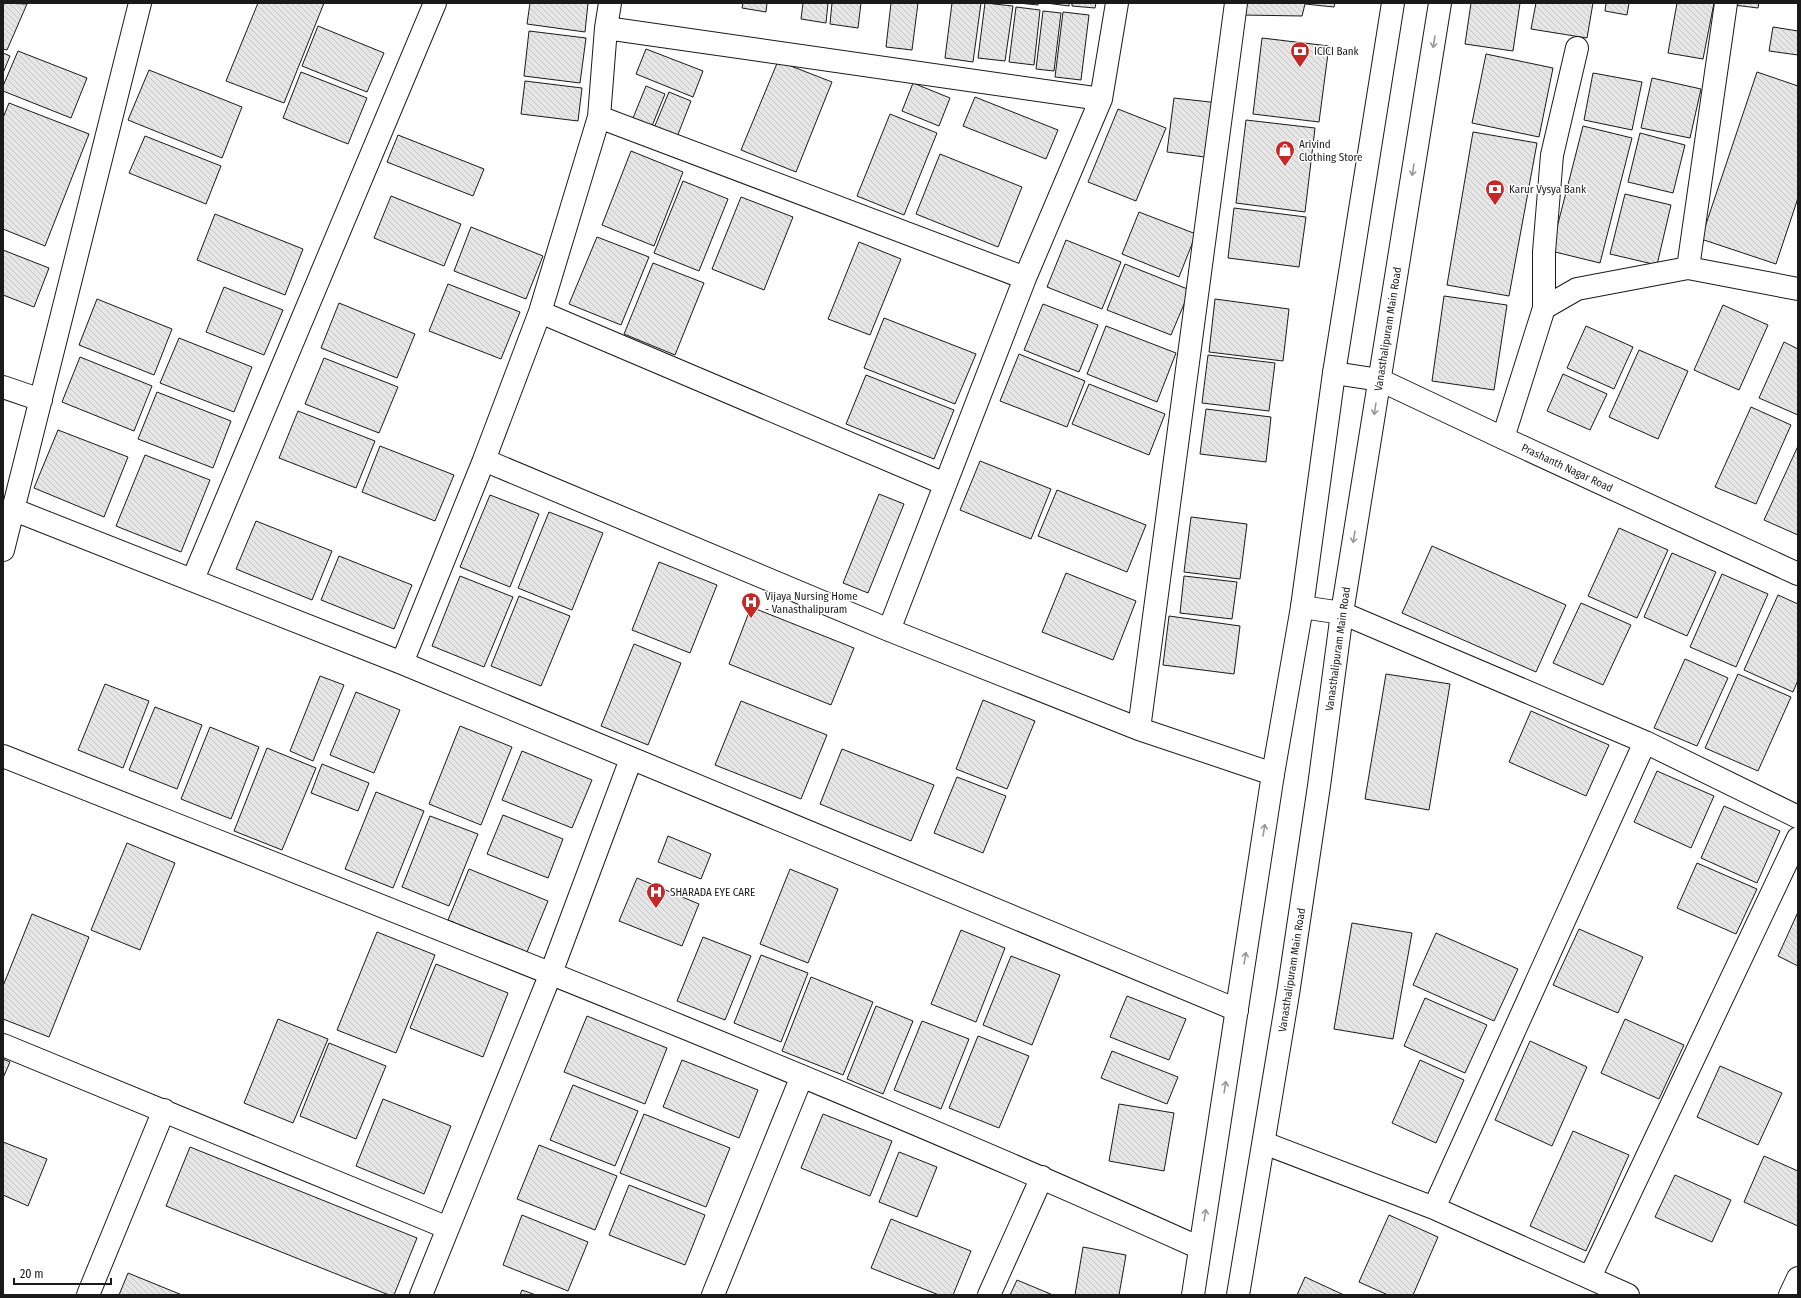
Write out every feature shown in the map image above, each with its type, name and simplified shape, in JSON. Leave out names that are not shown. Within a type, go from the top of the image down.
[{"type":"street","points":[[3,550],[12,509],[41,400],[140,3]]},
{"type":"street","points":[[193,579],[435,3]]},
{"type":"street","points":[[402,663],[484,460],[540,312],[599,117],[606,28],[610,3]]},
{"type":"street","points":[[889,630],[1025,278],[1101,99],[1117,3]]},
{"type":"street","points":[[1139,729],[1236,3]]},
{"type":"street","points":[[1192,1295],[1273,774],[1302,607],[1334,373],[1394,3]]},
{"type":"street","name":"Vanasthalipuram Main Road","points":[[1238,1295],[1295,948],[1342,614],[1440,3]]},
{"type":"street","points":[[1688,268],[1726,3]]},
{"type":"street","points":[[606,28],[1101,99]]},
{"type":"street","points":[[1504,438],[1544,308],[1544,252],[1552,155],[1577,48]]},
{"type":"street","points":[[599,117],[1025,278]]},
{"type":"street","points":[[1544,308],[1577,289],[1688,268],[1798,289]]},
{"type":"street","points":[[540,312],[945,484]]},
{"type":"street","name":"Prashanth Nagar Road","points":[[1334,373],[1380,380],[1798,574]]},
{"type":"street","points":[[3,387],[41,400]]},
{"type":"street","points":[[484,460],[889,630],[1139,729],[1273,774]]},
{"type":"street","points":[[12,509],[193,579],[402,663],[1237,1010]]},
{"type":"street","points":[[1302,607],[1342,614],[1645,742],[1798,817]]},
{"type":"street","points":[[1434,1208],[1645,742]]},
{"type":"street","points":[[3,756],[551,973],[802,1076],[1042,1177],[1200,1248]]},
{"type":"street","points":[[421,1295],[551,973],[631,759]]},
{"type":"street","points":[[1590,1277],[1798,838]]},
{"type":"street","points":[[3,1045],[448,1228]]},
{"type":"street","points":[[713,1295],[802,1076]]},
{"type":"street","points":[[88,1295],[164,1110]]},
{"type":"street","points":[[1264,1143],[1434,1208],[1628,1295]]},
{"type":"street","points":[[989,1295],[1042,1177]]},
{"type":"street","points":[[1790,1295],[1798,1278]]},
{"type":"building","points":[[3,3],[27,4],[7,50],[3,49]]},
{"type":"building","points":[[258,3],[324,3],[284,103],[226,81]]},
{"type":"building","points":[[530,3],[588,3],[585,32],[527,24]]},
{"type":"building","points":[[743,3],[767,3],[766,12],[742,8]]},
{"type":"building","points":[[803,3],[828,3],[826,23],[801,19]]},
{"type":"building","points":[[832,3],[861,3],[858,28],[830,24]]},
{"type":"building","points":[[891,3],[918,3],[912,50],[886,47]]},
{"type":"building","points":[[952,3],[981,3],[973,62],[945,58]]},
{"type":"building","points":[[985,3],[1013,6],[1005,61],[978,58]]},
{"type":"building","points":[[1018,3],[1038,3],[1038,5]]},
{"type":"building","points":[[1046,3],[1069,3],[1069,6]]},
{"type":"building","points":[[1072,3],[1096,3],[1095,8],[1072,6]]},
{"type":"building","points":[[1244,3],[1335,3],[1334,7],[1305,4],[1302,16],[1242,15]]},
{"type":"building","points":[[1471,3],[1520,3],[1513,51],[1465,44]]},
{"type":"building","points":[[1536,3],[1593,3],[1587,38],[1531,29]]},
{"type":"building","points":[[1606,3],[1629,3],[1627,15],[1605,11]]},
{"type":"building","points":[[1677,3],[1714,3],[1703,59],[1668,53]]},
{"type":"building","points":[[1735,3],[1759,3],[1758,8],[1734,5]]},
{"type":"building","points":[[1016,7],[1040,10],[1034,65],[1009,62]]},
{"type":"building","points":[[1043,11],[1061,13],[1054,71],[1036,69]]},
{"type":"building","points":[[1063,12],[1089,15],[1081,80],[1055,77]]},
{"type":"building","points":[[318,26],[384,53],[367,92],[302,66]]},
{"type":"building","points":[[1773,27],[1798,31],[1798,55],[1769,51]]},
{"type":"building","points":[[529,31],[586,38],[580,83],[524,76]]},
{"type":"building","points":[[1262,38],[1329,46],[1319,122],[1253,114]]},
{"type":"building","points":[[646,49],[703,71],[693,97],[636,74]]},
{"type":"building","points":[[18,51],[87,78],[71,118],[3,91],[3,86]]},
{"type":"building","points":[[3,53],[10,56],[3,73]]},
{"type":"building","points":[[1486,54],[1553,68],[1539,137],[1472,123]]},
{"type":"building","points":[[778,61],[832,82],[796,172],[741,150]]},
{"type":"building","points":[[149,70],[242,107],[222,158],[128,120]]},
{"type":"building","points":[[301,72],[367,98],[348,144],[283,118]]},
{"type":"building","points":[[1757,72],[1798,86],[1798,198],[1776,264],[1701,239]]},
{"type":"building","points":[[1593,73],[1642,82],[1632,130],[1584,120]]},
{"type":"building","points":[[1652,78],[1701,89],[1690,138],[1641,128]]},
{"type":"building","points":[[525,81],[582,88],[578,121],[521,114]]},
{"type":"building","points":[[913,83],[950,98],[939,126],[902,111]]},
{"type":"building","points":[[646,86],[665,94],[652,126],[633,118]]},
{"type":"building","points":[[669,92],[691,101],[677,137],[654,128]]},
{"type":"building","points":[[975,97],[1058,130],[1046,159],[963,126]]},
{"type":"building","points":[[1174,98],[1219,103],[1212,158],[1167,152]]},
{"type":"building","points":[[9,103],[89,134],[45,246],[3,229],[3,118]]},
{"type":"building","points":[[1118,109],[1166,128],[1136,201],[1088,182]]},
{"type":"building","points":[[890,114],[937,133],[904,215],[857,196]]},
{"type":"building","points":[[1246,120],[1315,128],[1305,212],[1236,203]]},
{"type":"building","points":[[1583,126],[1632,138],[1600,263],[1551,251]]},
{"type":"building","points":[[1473,132],[1537,143],[1509,296],[1447,285]]},
{"type":"building","points":[[1640,133],[1685,145],[1673,193],[1628,182]]},
{"type":"building","points":[[398,135],[484,169],[473,196],[387,162]]},
{"type":"building","points":[[145,136],[221,166],[206,204],[129,173]]},
{"type":"building","points":[[631,151],[683,172],[654,246],[602,225]]},
{"type":"building","points":[[940,154],[1022,187],[998,247],[916,214]]},
{"type":"building","points":[[683,181],[728,199],[699,271],[654,253]]},
{"type":"building","points":[[1625,194],[1671,205],[1657,265],[1610,254]]},
{"type":"building","points":[[391,196],[461,224],[444,266],[374,238]]},
{"type":"building","points":[[741,197],[793,217],[764,290],[712,269]]},
{"type":"building","points":[[1234,208],[1306,217],[1299,267],[1228,258]]},
{"type":"building","points":[[1139,212],[1196,234],[1179,277],[1122,254]]},
{"type":"building","points":[[215,214],[303,249],[285,295],[197,260]]},
{"type":"building","points":[[471,227],[543,256],[526,299],[454,271]]},
{"type":"building","points":[[597,237],[649,257],[621,325],[569,304]]},
{"type":"building","points":[[1066,240],[1121,262],[1102,309],[1047,287]]},
{"type":"building","points":[[859,242],[901,259],[870,335],[828,319]]},
{"type":"building","points":[[3,250],[49,268],[34,307],[3,295]]},
{"type":"building","points":[[653,263],[704,283],[675,355],[624,334]]},
{"type":"building","points":[[1125,264],[1190,290],[1171,335],[1107,310]]},
{"type":"building","points":[[448,284],[520,312],[501,359],[429,331]]},
{"type":"building","points":[[224,287],[283,310],[264,355],[206,332]]},
{"type":"building","points":[[1444,296],[1507,305],[1494,390],[1432,381]]},
{"type":"building","points":[[97,299],[172,329],[154,375],[79,345]]},
{"type":"building","points":[[1215,299],[1289,309],[1283,361],[1209,352]]},
{"type":"building","points":[[339,303],[415,334],[397,378],[321,348]]},
{"type":"building","points":[[1043,304],[1098,325],[1079,372],[1024,350]]},
{"type":"building","points":[[1723,305],[1768,325],[1739,390],[1694,370]]},
{"type":"building","points":[[884,318],[976,354],[955,404],[864,368]]},
{"type":"building","points":[[1106,326],[1176,353],[1157,402],[1087,374]]},
{"type":"building","points":[[1586,326],[1633,347],[1614,389],[1567,368]]},
{"type":"building","points":[[179,338],[252,367],[234,412],[160,383]]},
{"type":"building","points":[[1784,342],[1798,349],[1798,415],[1759,398]]},
{"type":"building","points":[[1639,350],[1688,371],[1658,439],[1609,417]]},
{"type":"building","points":[[1019,354],[1085,381],[1067,427],[1000,401]]},
{"type":"building","points":[[1208,355],[1275,363],[1269,411],[1202,403]]},
{"type":"building","points":[[80,357],[152,386],[134,431],[62,402]]},
{"type":"building","points":[[324,358],[398,387],[379,433],[305,404]]},
{"type":"building","points":[[1563,374],[1607,394],[1590,430],[1547,411]]},
{"type":"building","points":[[866,375],[954,410],[934,459],[846,424]]},
{"type":"building","points":[[1089,384],[1165,414],[1149,455],[1072,424]]},
{"type":"building","points":[[157,392],[231,421],[213,468],[138,439]]},
{"type":"building","points":[[1751,407],[1791,425],[1756,504],[1715,487]]},
{"type":"building","points":[[1206,409],[1271,417],[1266,462],[1200,454]]},
{"type":"building","points":[[298,411],[375,441],[356,488],[279,458]]},
{"type":"building","points":[[58,430],[128,457],[104,517],[34,488]]},
{"type":"building","points":[[380,446],[454,475],[435,521],[362,492]]},
{"type":"building","points":[[1798,446],[1798,535],[1764,520]]},
{"type":"building","points":[[145,455],[210,480],[181,552],[116,526]]},
{"type":"building","points":[[980,461],[1051,489],[1031,539],[960,510]]},
{"type":"building","points":[[1057,490],[1146,525],[1127,572],[1038,536]]},
{"type":"building","points":[[879,494],[904,504],[868,593],[843,583]]},
{"type":"building","points":[[490,495],[539,514],[510,587],[460,567]]},
{"type":"building","points":[[549,512],[603,533],[572,610],[518,588]]},
{"type":"building","points":[[1191,517],[1247,524],[1240,579],[1184,572]]},
{"type":"building","points":[[256,521],[332,551],[312,600],[236,569]]},
{"type":"building","points":[[1619,528],[1668,550],[1637,618],[1588,596]]},
{"type":"building","points":[[1432,546],[1566,605],[1536,672],[1402,613]]},
{"type":"building","points":[[1672,553],[1716,572],[1687,636],[1644,617]]},
{"type":"building","points":[[339,556],[412,585],[394,629],[321,600]]},
{"type":"building","points":[[659,562],[717,585],[690,653],[632,630]]},
{"type":"building","points":[[1066,573],[1136,601],[1113,660],[1042,632]]},
{"type":"building","points":[[1722,574],[1768,594],[1736,667],[1690,647]]},
{"type":"building","points":[[460,576],[513,597],[484,667],[432,646]]},
{"type":"building","points":[[1184,576],[1237,582],[1232,619],[1180,613]]},
{"type":"building","points":[[1778,595],[1798,604],[1798,680],[1793,692],[1744,670]]},
{"type":"building","points":[[519,596],[570,616],[541,686],[491,666]]},
{"type":"building","points":[[1581,603],[1631,625],[1603,685],[1553,663]]},
{"type":"building","points":[[751,607],[854,648],[831,705],[729,664]]},
{"type":"building","points":[[1169,616],[1240,626],[1234,674],[1163,665]]},
{"type":"building","points":[[634,644],[681,663],[648,745],[601,726]]},
{"type":"building","points":[[1685,659],[1728,678],[1697,746],[1654,728]]},
{"type":"building","points":[[1386,674],[1450,684],[1429,810],[1365,799]]},
{"type":"building","points":[[1738,674],[1791,697],[1758,771],[1705,748]]},
{"type":"building","points":[[320,676],[344,685],[313,761],[290,751]]},
{"type":"building","points":[[105,684],[149,701],[123,768],[78,750]]},
{"type":"building","points":[[356,692],[400,710],[374,773],[330,755]]},
{"type":"building","points":[[983,700],[1035,721],[1007,789],[956,769]]},
{"type":"building","points":[[741,701],[827,735],[801,799],[715,765]]},
{"type":"building","points":[[155,707],[202,725],[177,789],[129,770]]},
{"type":"building","points":[[1531,711],[1609,745],[1586,796],[1509,762]]},
{"type":"building","points":[[460,726],[512,747],[481,825],[429,804]]},
{"type":"building","points":[[210,727],[259,747],[231,819],[181,799]]},
{"type":"building","points":[[267,748],[316,768],[282,850],[234,831]]},
{"type":"building","points":[[842,749],[934,785],[911,841],[820,804]]},
{"type":"building","points":[[522,751],[592,780],[572,828],[502,800]]},
{"type":"building","points":[[322,764],[369,783],[358,811],[311,793]]},
{"type":"building","points":[[1657,771],[1714,796],[1691,848],[1634,822]]},
{"type":"building","points":[[957,777],[1006,796],[983,853],[934,833]]},
{"type":"building","points":[[376,792],[424,811],[393,888],[345,869]]},
{"type":"building","points":[[1724,806],[1780,831],[1757,883],[1701,858]]},
{"type":"building","points":[[503,815],[563,839],[548,878],[487,854]]},
{"type":"building","points":[[430,816],[478,834],[449,906],[402,887]]},
{"type":"building","points":[[668,836],[711,854],[701,879],[658,862]]},
{"type":"building","points":[[127,843],[175,863],[140,950],[91,930]]},
{"type":"building","points":[[1697,863],[1757,889],[1736,934],[1677,908]]},
{"type":"building","points":[[469,869],[548,901],[527,952],[448,920]]},
{"type":"building","points":[[790,869],[838,889],[808,963],[760,944]]},
{"type":"building","points":[[637,878],[699,904],[682,946],[619,921]]},
{"type":"building","points":[[1798,912],[1798,966],[1778,956]]},
{"type":"building","points":[[32,914],[89,937],[49,1037],[3,1019],[3,986]]},
{"type":"building","points":[[1352,923],[1412,933],[1393,1039],[1334,1029]]},
{"type":"building","points":[[1579,929],[1643,957],[1618,1013],[1553,985]]},
{"type":"building","points":[[961,930],[1005,948],[976,1022],[931,1004]]},
{"type":"building","points":[[377,932],[435,955],[396,1053],[337,1030]]},
{"type":"building","points":[[1436,933],[1518,969],[1494,1021],[1413,985]]},
{"type":"building","points":[[703,937],[751,956],[725,1020],[677,1001]]},
{"type":"building","points":[[761,955],[808,973],[781,1042],[734,1023]]},
{"type":"building","points":[[1011,956],[1060,975],[1032,1045],[983,1025]]},
{"type":"building","points":[[436,964],[508,993],[483,1057],[410,1028]]},
{"type":"building","points":[[811,977],[873,1002],[843,1075],[782,1051]]},
{"type":"building","points":[[1127,996],[1186,1019],[1169,1060],[1110,1037]]},
{"type":"building","points":[[1425,998],[1487,1025],[1465,1073],[1404,1046]]},
{"type":"building","points":[[876,1006],[913,1021],[883,1094],[847,1079]]},
{"type":"building","points":[[587,1016],[667,1048],[645,1104],[564,1072]]},
{"type":"building","points":[[278,1019],[328,1039],[293,1123],[244,1103]]},
{"type":"building","points":[[1625,1019],[1684,1045],[1659,1099],[1601,1073]]},
{"type":"building","points":[[922,1021],[969,1039],[941,1109],[894,1090]]},
{"type":"building","points":[[978,1036],[1029,1056],[999,1128],[949,1108]]},
{"type":"building","points":[[1530,1041],[1587,1067],[1552,1146],[1495,1120]]},
{"type":"building","points":[[329,1043],[386,1066],[356,1139],[300,1116]]},
{"type":"building","points":[[1112,1051],[1178,1077],[1167,1104],[1101,1078]]},
{"type":"building","points":[[3,1059],[10,1062],[3,1078]]},
{"type":"building","points":[[682,1060],[758,1090],[739,1138],[663,1107]]},
{"type":"building","points":[[1420,1060],[1464,1080],[1436,1143],[1392,1123]]},
{"type":"building","points":[[1720,1066],[1782,1093],[1758,1145],[1697,1117]]},
{"type":"building","points":[[573,1085],[638,1111],[615,1166],[550,1140]]},
{"type":"building","points":[[383,1099],[451,1126],[424,1194],[356,1166]]},
{"type":"building","points":[[1119,1104],[1174,1113],[1164,1171],[1109,1161]]},
{"type":"building","points":[[644,1114],[730,1148],[706,1207],[620,1173]]},
{"type":"building","points":[[823,1114],[892,1141],[870,1196],[801,1168]]},
{"type":"building","points":[[1573,1131],[1629,1155],[1586,1251],[1530,1226]]},
{"type":"building","points":[[3,1142],[47,1159],[28,1206],[3,1195]]},
{"type":"building","points":[[539,1145],[617,1176],[595,1230],[517,1199]]},
{"type":"building","points":[[190,1147],[417,1238],[394,1295],[389,1295],[166,1206]]},
{"type":"building","points":[[899,1152],[937,1167],[917,1217],[879,1202]]},
{"type":"building","points":[[1764,1156],[1798,1171],[1798,1226],[1744,1202]]},
{"type":"building","points":[[1675,1175],[1731,1200],[1712,1242],[1655,1217]]},
{"type":"building","points":[[629,1185],[705,1215],[685,1265],[609,1235]]},
{"type":"building","points":[[522,1215],[588,1242],[568,1291],[503,1265]]},
{"type":"building","points":[[1389,1215],[1438,1237],[1413,1295],[1388,1295],[1359,1282]]},
{"type":"building","points":[[891,1219],[971,1251],[953,1295],[939,1295],[871,1268]]},
{"type":"building","points":[[1083,1247],[1126,1255],[1119,1295],[1075,1295]]},
{"type":"building","points":[[128,1273],[182,1295],[119,1295]]},
{"type":"building","points":[[1305,1277],[1344,1295],[1297,1295]]},
{"type":"building","points":[[1017,1280],[1053,1295],[1010,1295]]},
{"type":"building","points":[[522,1290],[536,1295],[520,1295]]},
{"type":"place","name":"ICICI Bank","points":[[1300,68]]},
{"type":"place","name":"Arivind Clothing Store","points":[[1285,167]]},
{"type":"place","name":"Karur Vysya Bank","points":[[1495,206]]},
{"type":"place","name":"Vijaya Nursing Home - Vanasthalipuram","points":[[751,619]]},
{"type":"place","name":"SHARADA EYE CARE","points":[[656,909]]}]
